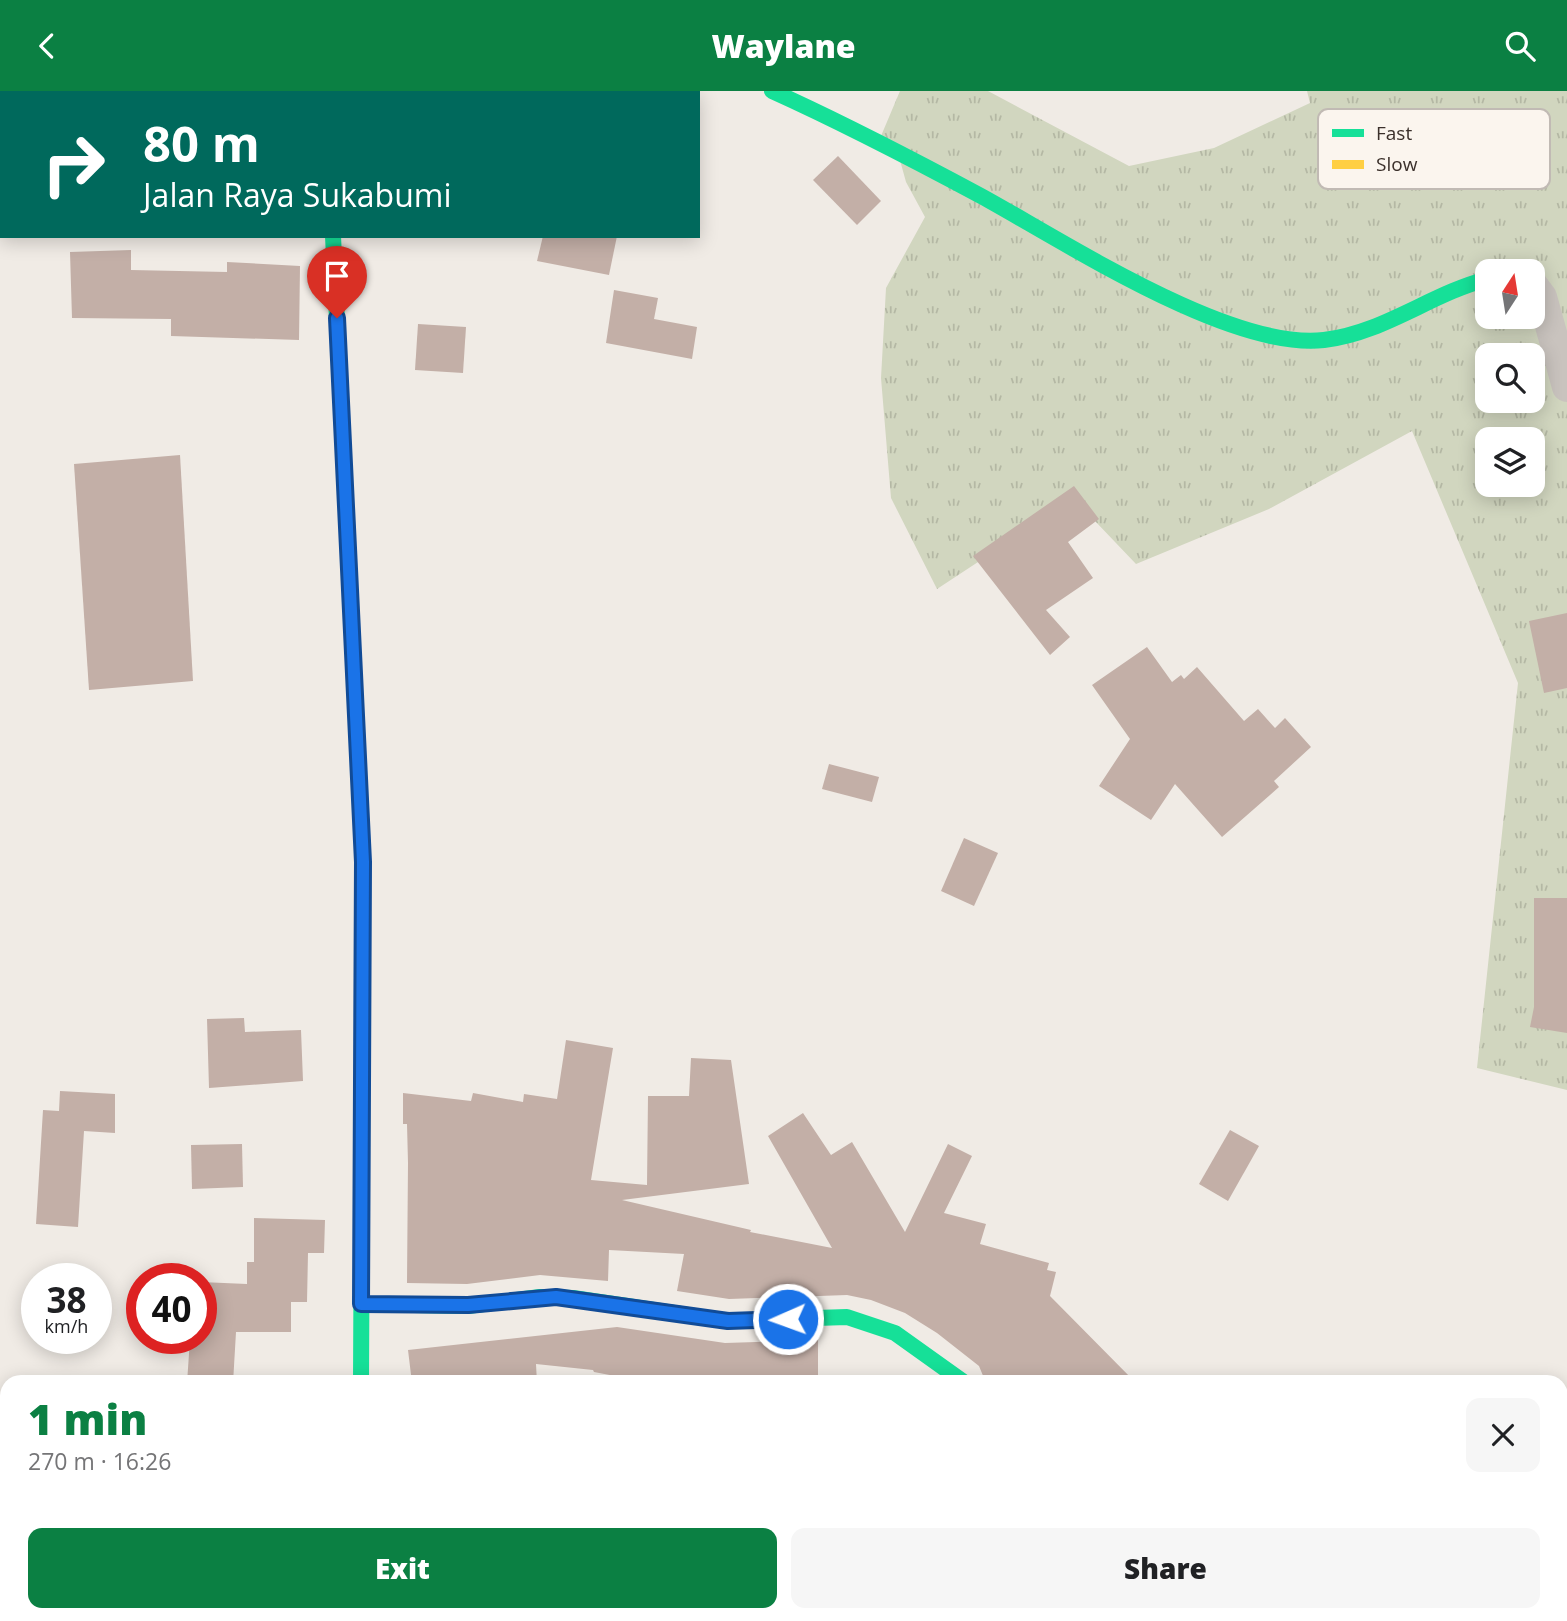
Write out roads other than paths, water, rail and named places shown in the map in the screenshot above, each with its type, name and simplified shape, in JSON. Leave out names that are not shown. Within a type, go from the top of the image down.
[{"type":"main road","points":[[772,91],[865,133],[1161,294],[1212,317],[1258,333],[1296,341],[1328,339],[1424,306],[1475,282]]},
{"type":"main road","points":[[334,238],[363,862],[361,1375]]},
{"type":"main road","points":[[361,1304],[468,1305],[540,1297],[573,1298],[728,1321],[866,1320],[908,1339],[955,1375]]},
{"type":"street","points":[[1545,308],[1567,387]]}]
